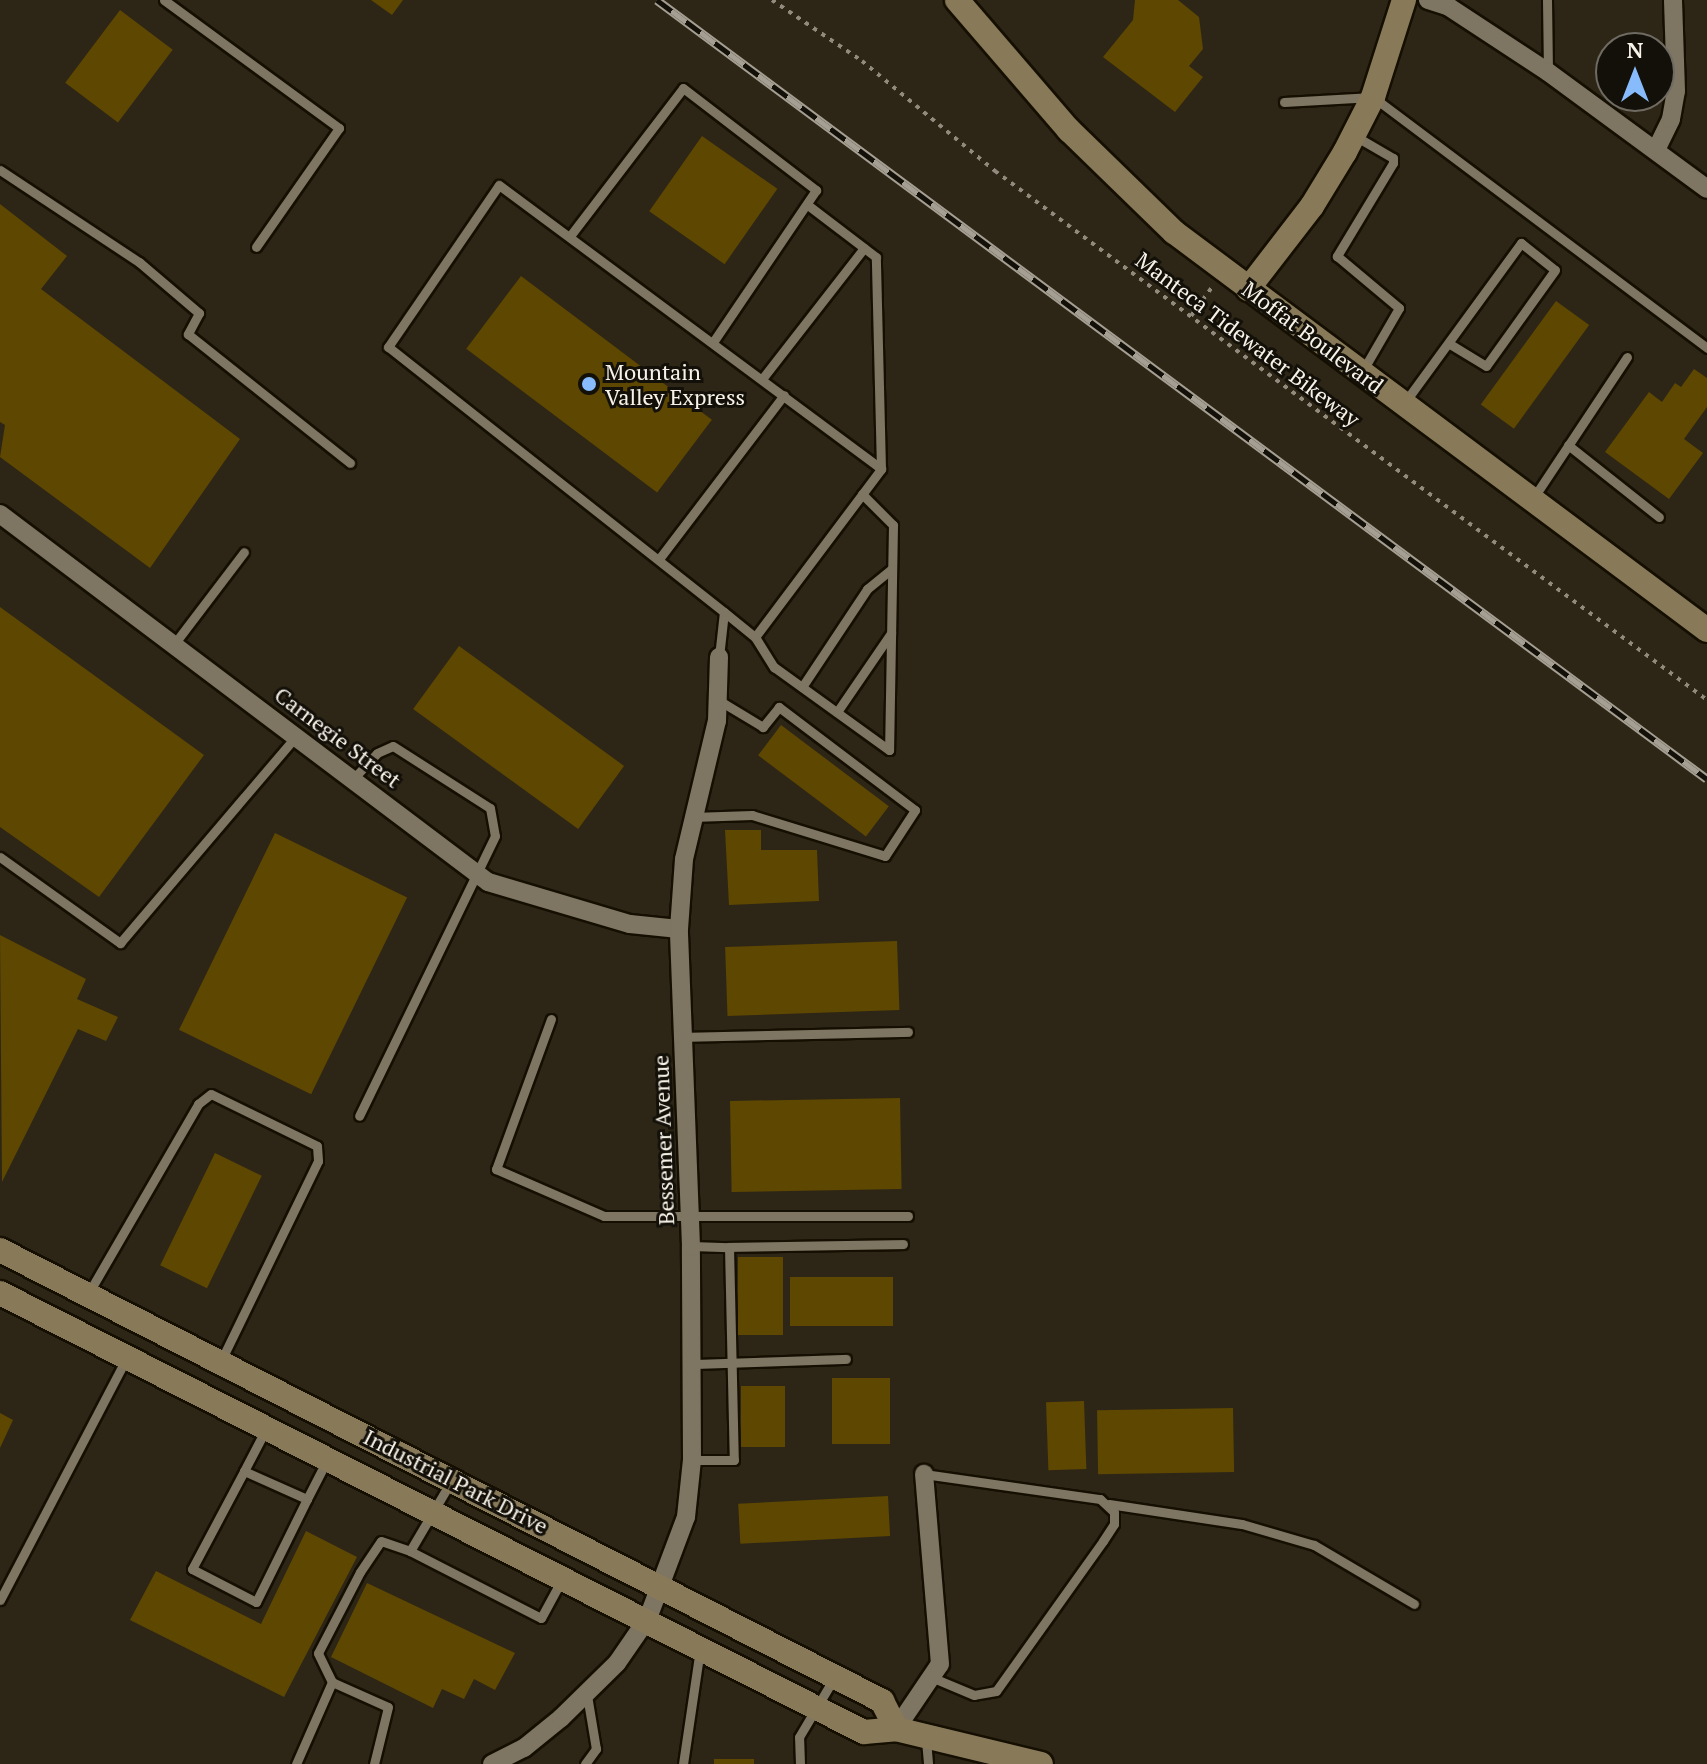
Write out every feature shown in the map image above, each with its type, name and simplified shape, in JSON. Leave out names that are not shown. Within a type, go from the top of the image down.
[{"type":"street","name":"Moffat Boulevard","points":[[957,0],[1069,130],[1174,232],[1707,630]]},
{"type":"street","points":[[1248,289],[1312,206],[1354,135],[1373,97],[1404,0]]},
{"type":"street","points":[[1428,0],[1449,7],[1548,72],[1707,189]]},
{"type":"street","points":[[1656,150],[1671,119],[1676,91],[1673,0]]},
{"type":"street","name":"Carnegie Street","points":[[0,514],[175,643],[479,876],[549,904],[630,924],[679,929]]},
{"type":"street","name":"Bessemer Avenue","points":[[492,1764],[524,1748],[587,1695],[648,1618],[686,1517],[692,1460],[691,1246],[679,929],[692,817],[711,754],[718,700],[719,657]]},
{"type":"street","name":"Industrial Park Drive","points":[[0,1250],[453,1478],[882,1701],[896,1729]]},
{"type":"street","name":"Industrial Park Drive","points":[[4,1298],[648,1618],[864,1732],[896,1729],[1041,1764]]},
{"type":"street","points":[[896,1729],[940,1664],[924,1474]]},
{"type":"lane","points":[[164,0],[339,128],[256,247]]},
{"type":"lane","points":[[1547,0],[1548,72]]},
{"type":"lane","points":[[570,236],[683,88],[816,190],[809,206],[713,342]]},
{"type":"lane","points":[[1284,102],[1373,97],[1707,348]]},
{"type":"lane","points":[[1354,135],[1393,163],[1337,256],[1399,308],[1361,372]]},
{"type":"lane","points":[[0,170],[139,262],[199,313],[188,334],[350,463]]},
{"type":"lane","points":[[862,494],[893,525],[889,750],[774,667],[755,637],[388,347],[499,185],[881,469]]},
{"type":"lane","points":[[755,637],[881,469],[876,257],[809,206]]},
{"type":"lane","points":[[1403,404],[1521,243],[1555,270],[1486,366],[1448,343]]},
{"type":"lane","points":[[762,379],[864,248]]},
{"type":"lane","points":[[1532,500],[1627,357]]},
{"type":"lane","points":[[659,559],[784,395]]},
{"type":"lane","points":[[1568,445],[1659,517]]},
{"type":"lane","points":[[175,643],[244,552]]},
{"type":"lane","points":[[802,687],[867,589],[892,569]]},
{"type":"lane","points":[[719,657],[724,612]]},
{"type":"lane","points":[[837,712],[891,633]]},
{"type":"lane","points":[[692,817],[752,815],[885,856],[915,810],[779,707],[763,727],[718,700]]},
{"type":"lane","points":[[0,857],[120,943],[296,736]]},
{"type":"lane","points":[[353,779],[377,753],[393,746],[490,808],[495,836],[479,876],[359,1116]]},
{"type":"lane","points":[[551,1019],[496,1169],[604,1216],[908,1216]]},
{"type":"lane","points":[[683,1037],[908,1032]]},
{"type":"lane","points":[[88,1295],[198,1104],[211,1094],[317,1146],[318,1161],[220,1363]]},
{"type":"lane","points":[[691,1246],[903,1244]]},
{"type":"lane","points":[[692,1460],[734,1460],[729,1247]]},
{"type":"lane","points":[[0,1600],[126,1359]]},
{"type":"lane","points":[[692,1364],[846,1359]]},
{"type":"lane","points":[[266,1429],[192,1569],[256,1602],[327,1459]]},
{"type":"lane","points":[[244,1471],[307,1499]]},
{"type":"lane","points":[[924,1474],[1242,1524],[1314,1545],[1414,1604]]},
{"type":"lane","points":[[410,1551],[453,1478]]},
{"type":"lane","points":[[931,1677],[974,1695],[996,1691],[1114,1524],[1109,1504]]},
{"type":"lane","points":[[374,1764],[388,1707],[332,1682],[318,1653],[360,1572],[381,1541],[410,1551],[541,1618],[564,1577]]},
{"type":"lane","points":[[683,1764],[700,1648]]},
{"type":"lane","points":[[800,1764],[799,1737],[834,1678]]},
{"type":"lane","points":[[296,1764],[332,1682]]},
{"type":"lane","points":[[585,1764],[596,1749],[587,1695]]},
{"type":"lane","points":[[926,1736],[928,1764]]},
{"type":"path","name":"Manteca Tidewater Bikeway","points":[[772,0],[862,61],[995,171],[1707,700]]},
{"type":"path","points":[[1191,316],[1224,270]]},
{"type":"building","points":[[371,0],[403,0],[392,15]]},
{"type":"building","points":[[1135,0],[1178,0],[1199,17],[1203,49],[1189,66],[1203,77],[1175,112],[1103,57],[1133,20]]},
{"type":"building","points":[[120,10],[173,50],[118,122],[65,83]]},
{"type":"building","points":[[702,136],[777,189],[725,264],[649,211]]},
{"type":"building","points":[[0,204],[67,256],[41,289],[240,439],[150,568],[0,457],[5,425],[0,422]]},
{"type":"building","name":"Mountain Valley Express","points":[[521,276],[712,420],[657,493],[466,349]]},
{"type":"building","points":[[1556,301],[1589,325],[1514,429],[1481,405]]},
{"type":"building","points":[[1694,369],[1707,378],[1707,407],[1684,439],[1703,453],[1669,499],[1605,452],[1649,392],[1662,402],[1675,383],[1681,387]]},
{"type":"building","points":[[0,607],[204,755],[99,897],[0,827]]},
{"type":"building","points":[[459,646],[624,766],[578,829],[413,709]]},
{"type":"building","points":[[781,725],[889,806],[866,837],[758,755]]},
{"type":"building","points":[[725,830],[761,830],[761,850],[817,850],[819,901],[729,905]]},
{"type":"building","points":[[275,833],[407,897],[311,1094],[179,1030]]},
{"type":"building","points":[[0,935],[86,979],[77,999],[118,1017],[106,1041],[78,1029],[2,1182]]},
{"type":"building","points":[[897,941],[899,1010],[728,1016],[725,947]]},
{"type":"building","points":[[900,1098],[902,1189],[732,1192],[730,1101]]},
{"type":"building","points":[[215,1153],[262,1176],[207,1288],[160,1265]]},
{"type":"building","points":[[738,1257],[783,1257],[783,1335],[738,1335]]},
{"type":"building","points":[[790,1277],[893,1277],[893,1326],[790,1326]]},
{"type":"building","points":[[832,1378],[890,1378],[890,1444],[832,1444]]},
{"type":"building","points":[[741,1386],[785,1386],[785,1447],[741,1447]]},
{"type":"building","points":[[1084,1401],[1086,1469],[1048,1470],[1046,1402]]},
{"type":"building","points":[[1233,1408],[1234,1472],[1098,1474],[1097,1410]]},
{"type":"building","points":[[0,1413],[13,1420],[0,1448]]},
{"type":"building","points":[[888,1496],[890,1536],[740,1544],[738,1504]]},
{"type":"building","points":[[306,1531],[357,1557],[284,1697],[130,1620],[156,1571],[261,1624]]},
{"type":"building","points":[[367,1583],[515,1653],[495,1690],[474,1679],[464,1699],[442,1689],[433,1708],[331,1657]]},
{"type":"building","points":[[714,1759],[754,1759],[754,1764],[714,1764]]},
{"type":"railway","points":[[657,0],[1707,779]]},
{"type":"place","name":"Mountain Valley Express","points":[[589,384]]}]
